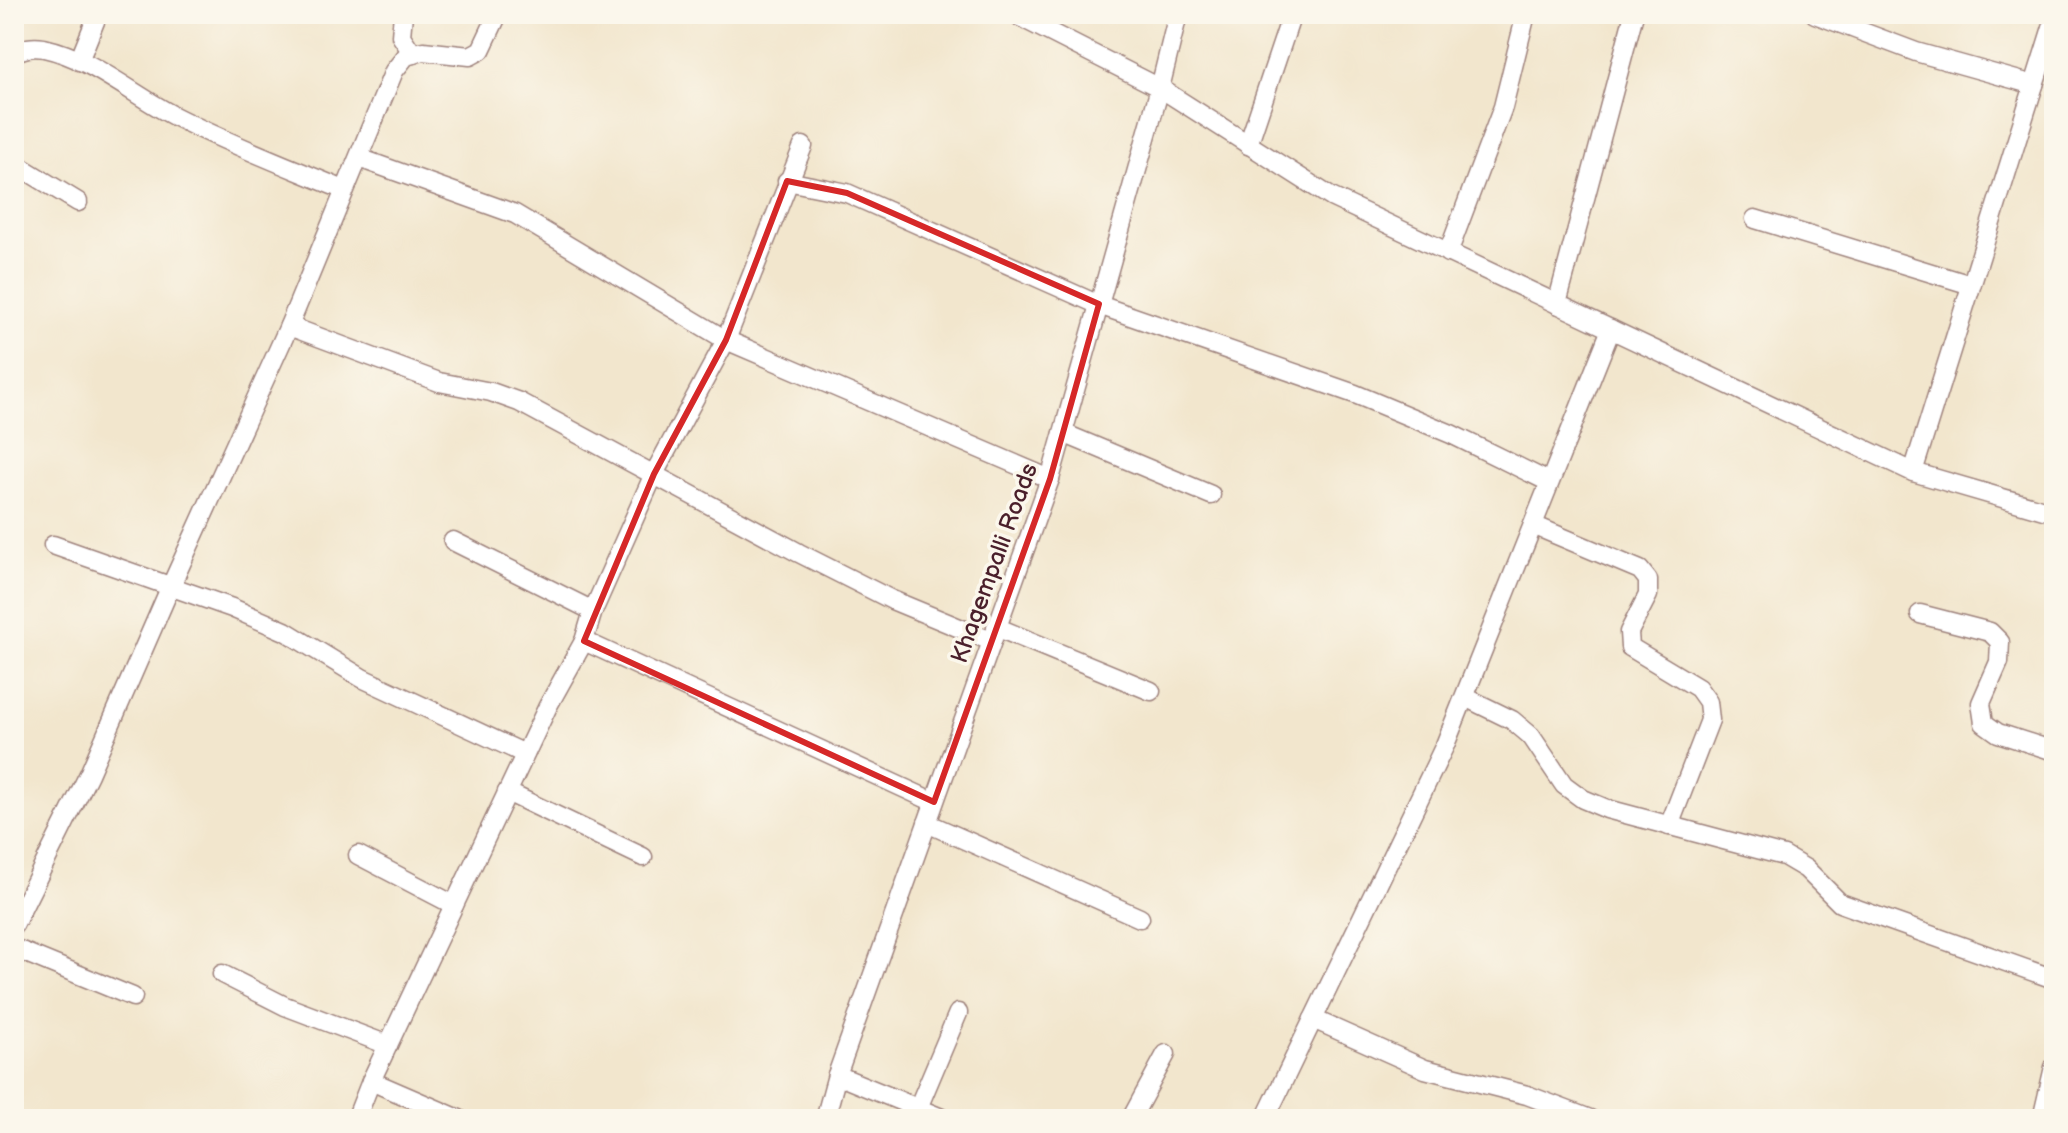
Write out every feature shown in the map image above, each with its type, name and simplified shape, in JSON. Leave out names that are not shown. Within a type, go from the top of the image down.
[{"type":"street","points":[[79,61],[98,14]]},
{"type":"street","points":[[403,14],[401,36],[413,54]]},
{"type":"street","points":[[14,925],[89,774],[289,326],[394,71],[406,56],[423,51],[470,56],[481,50],[498,14]]},
{"type":"street","points":[[1014,14],[1160,88],[1331,197],[1913,472],[2054,513]]},
{"type":"street","name":"Khagempalli Roads","points":[[825,1119],[837,1075],[1050,479],[1178,14]]},
{"type":"street","points":[[1248,145],[1292,14]]},
{"type":"street","points":[[1448,253],[1503,107],[1526,14]]},
{"type":"street","points":[[1557,304],[1634,14]]},
{"type":"street","points":[[1815,14],[1916,52],[2034,85]]},
{"type":"street","points":[[1913,472],[2034,85],[2050,46],[2054,21]]},
{"type":"street","points":[[14,53],[27,47],[45,49],[79,61],[172,115],[344,190]]},
{"type":"street","points":[[356,1119],[525,754],[584,641],[593,611],[654,474],[726,340],[803,146]]},
{"type":"street","points":[[359,158],[515,214],[726,340],[1050,479]]},
{"type":"street","points":[[14,163],[78,202]]},
{"type":"street","points":[[787,181],[847,193],[1099,304],[1355,394],[1451,434],[1549,482]]},
{"type":"street","points":[[1755,219],[1971,285]]},
{"type":"street","points":[[289,326],[439,382],[506,396],[892,600],[1151,691]]},
{"type":"street","points":[[1265,1119],[1445,745],[1611,329]]},
{"type":"street","points":[[1063,433],[1211,495]]},
{"type":"street","points":[[1533,525],[1640,570],[1648,580],[1648,595],[1629,632],[1630,647],[1698,688],[1708,702],[1710,720],[1669,826]]},
{"type":"street","points":[[453,541],[593,611]]},
{"type":"street","points":[[53,545],[232,608],[285,631],[362,678],[525,754]]},
{"type":"street","points":[[1920,614],[1990,632],[2000,642],[1999,662],[1981,703],[1984,723],[1998,733],[2054,751]]},
{"type":"street","points":[[584,641],[934,802]]},
{"type":"street","points":[[1465,697],[1512,720],[1531,736],[1564,785],[1583,799],[1607,809],[1784,856],[1806,869],[1840,903],[2054,979]]},
{"type":"street","points":[[507,792],[643,857]]},
{"type":"street","points":[[927,823],[1140,918]]},
{"type":"street","points":[[358,855],[454,905]]},
{"type":"street","points":[[14,948],[133,997]]},
{"type":"street","points":[[222,974],[285,1006],[388,1045]]},
{"type":"street","points":[[918,1108],[958,1013]]},
{"type":"street","points":[[1313,1019],[1425,1069],[1527,1095],[1590,1119]]},
{"type":"street","points":[[1131,1119],[1166,1054]]},
{"type":"street","points":[[2042,1119],[2054,1067]]},
{"type":"street","points":[[837,1075],[944,1119]]},
{"type":"street","points":[[371,1081],[459,1119]]},
{"type":"highlighted area","points":[[787,181],[847,193],[1099,304],[1050,479],[934,802],[584,641],[654,474],[726,340]]}]
